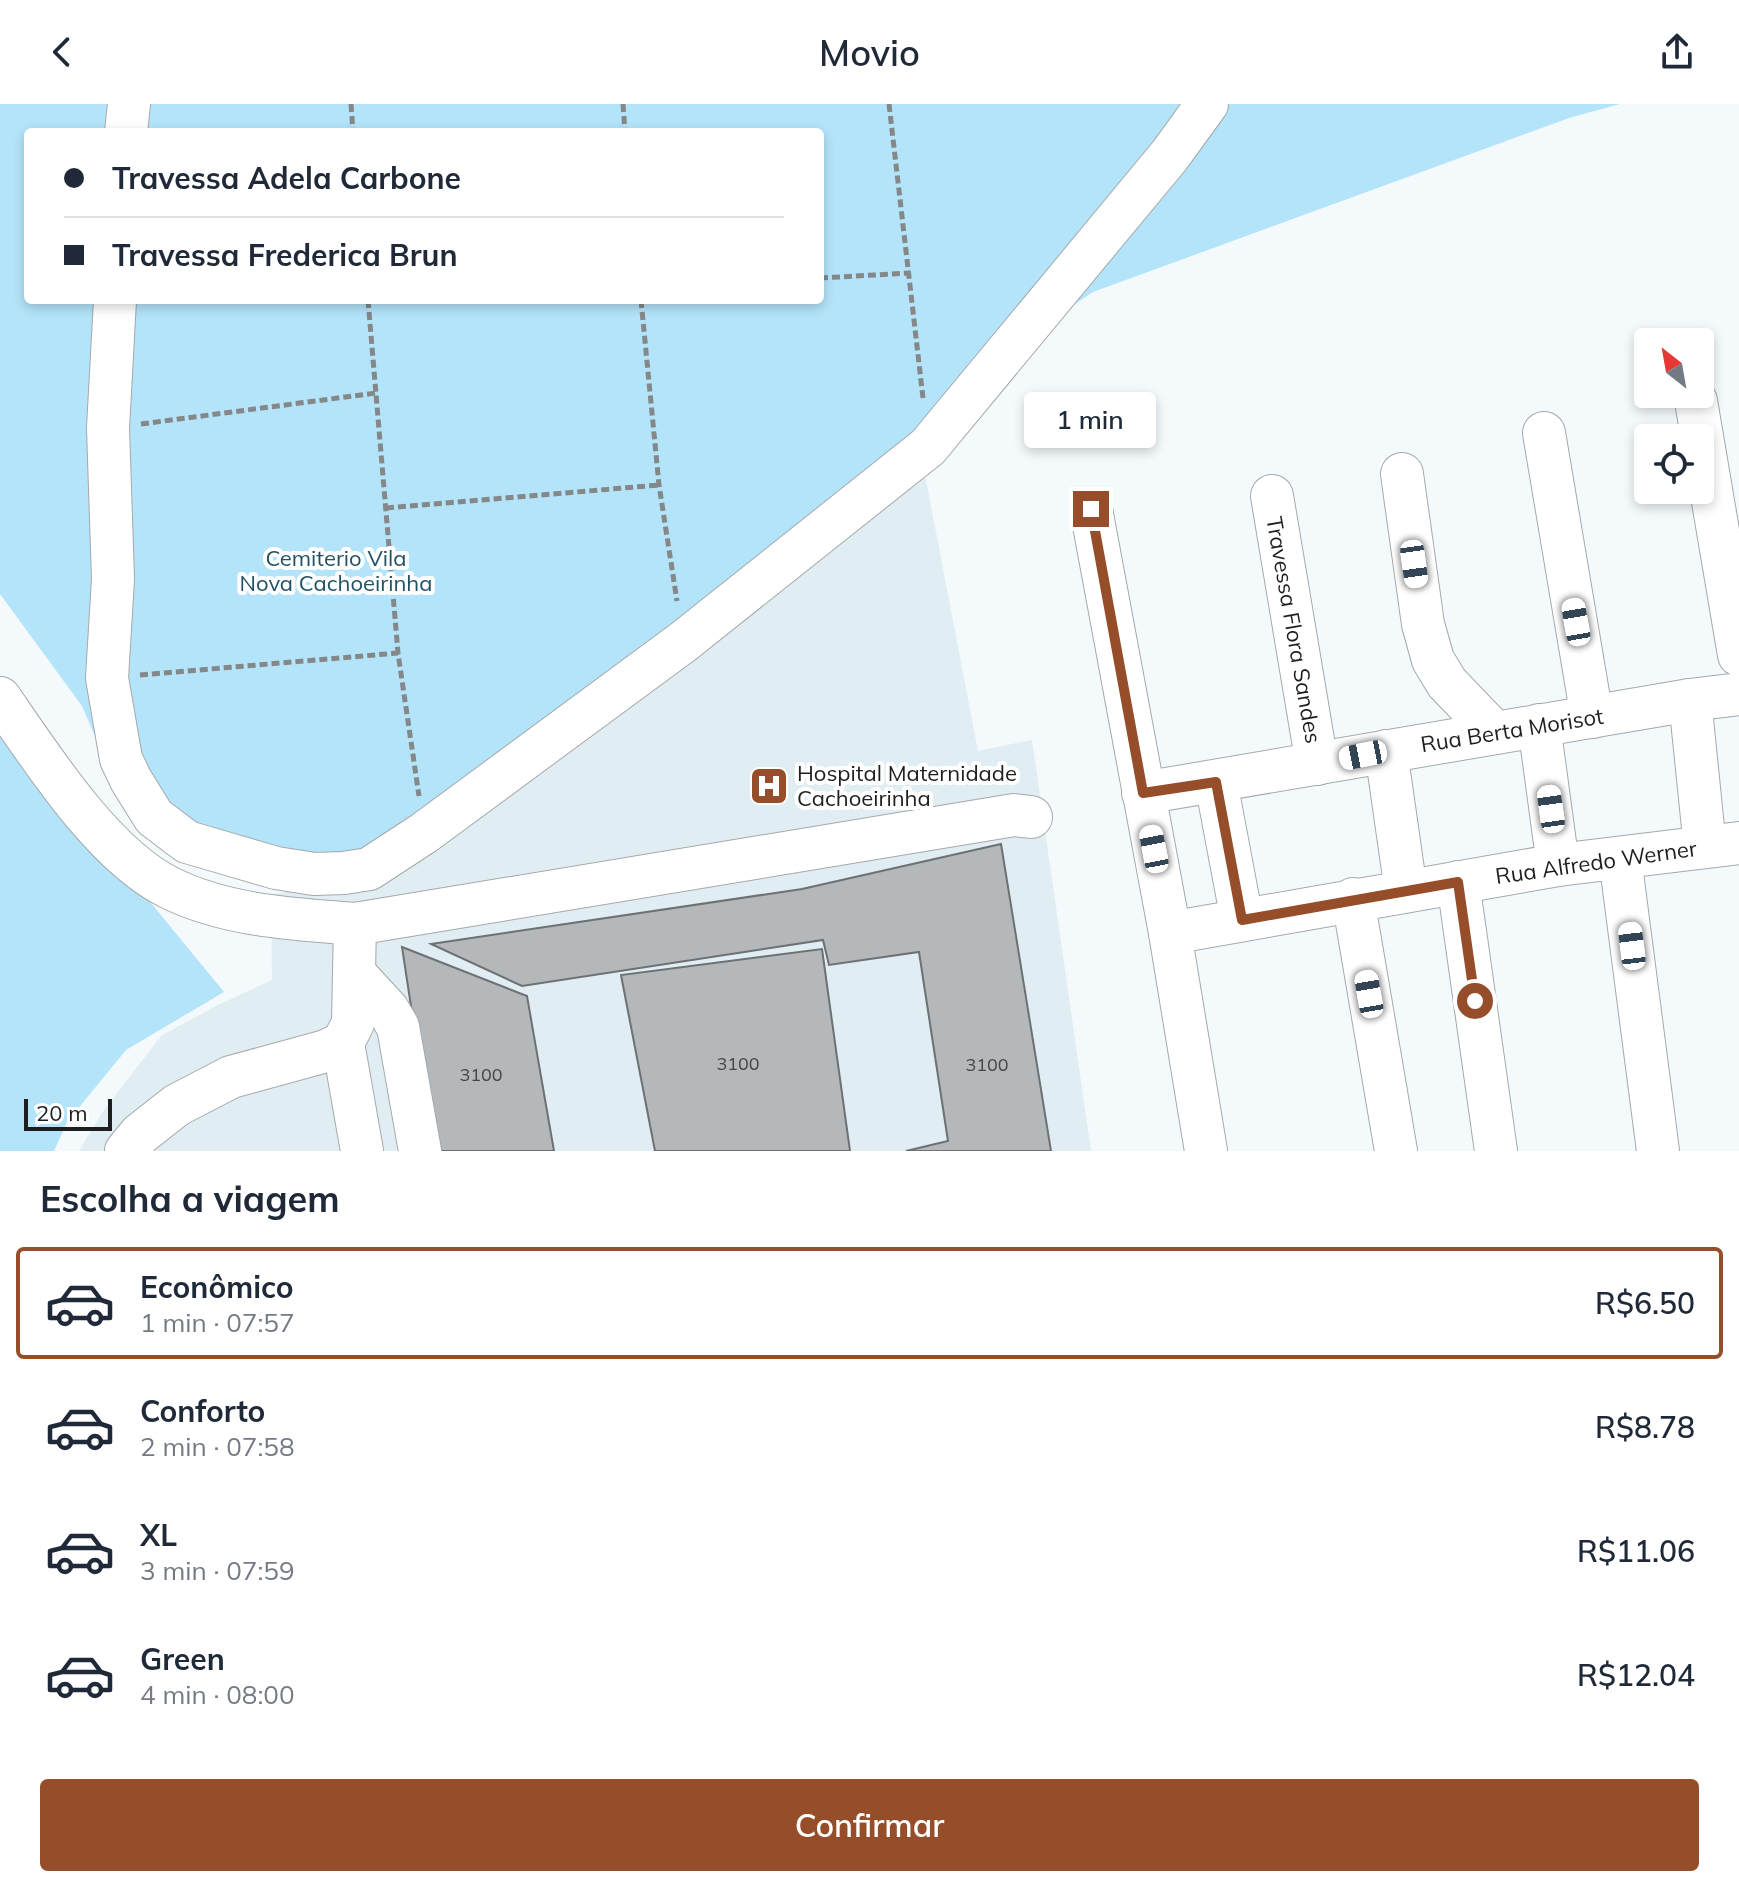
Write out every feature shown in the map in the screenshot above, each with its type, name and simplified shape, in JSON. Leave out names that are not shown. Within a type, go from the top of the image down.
[{"type":"street","points":[[126,128],[129,104]]},
{"type":"street","points":[[115,304],[108,428],[113,579],[107,678],[121,759],[154,817],[187,842],[276,868],[314,874],[369,869],[424,833],[683,642],[928,447],[1170,155],[1207,104]]},
{"type":"street","points":[[1697,408],[1739,655]]},
{"type":"street","points":[[1544,433],[1592,717]]},
{"type":"street","points":[[1402,474],[1423,624],[1433,660],[1447,683],[1495,733]]},
{"type":"street","name":"Travessa Flora Sandes","points":[[1272,496],[1317,764]]},
{"type":"street","points":[[1091,509],[1170,933],[1206,1151]]},
{"type":"street","name":"Rua Berta Morisot","points":[[1143,793],[1739,694]]},
{"type":"street","points":[[0,698],[54,774],[122,857],[169,888],[219,906],[271,917],[355,924],[1014,815],[1031,817]]},
{"type":"street","points":[[1690,700],[1722,845]]},
{"type":"street","points":[[1539,725],[1558,865]]},
{"type":"street","points":[[1386,751],[1406,891]]},
{"type":"street","points":[[1216,782],[1242,920]]},
{"type":"street","name":"Rua Alfredo Werner","points":[[1170,933],[1558,865],[1722,845]]},
{"type":"street","points":[[1620,858],[1658,1151]]},
{"type":"street","points":[[1458,882],[1496,1151]]},
{"type":"street","points":[[1353,899],[1396,1151]]},
{"type":"street","points":[[355,924],[353,1023],[343,1043],[362,1151]]},
{"type":"street","points":[[354,973],[388,1010],[398,1027],[420,1151]]},
{"type":"street","points":[[126,1151],[140,1134],[177,1105],[231,1077],[326,1051],[343,1043]]},
{"type":"path","points":[[351,104],[353,128]]},
{"type":"path","points":[[623,104],[625,128]]},
{"type":"path","points":[[889,104],[928,447]]},
{"type":"path","points":[[824,278],[910,273]]},
{"type":"path","points":[[368,304],[398,653],[424,833]]},
{"type":"path","points":[[641,304],[659,485],[683,642]]},
{"type":"path","points":[[108,428],[376,393]]},
{"type":"path","points":[[386,508],[659,485]]},
{"type":"path","points":[[107,678],[398,653]]},
{"type":"shaded area","name":"Hospital Maternidade Cachoeirinha","points":[[922,459],[978,751],[1032,740],[1091,1151],[79,1151],[104,1110],[162,1035],[272,980],[271,895],[382,871]]},
{"type":"green space","name":"Cemiterio Vila Nova Cachoeirinha","points":[[0,104],[1620,104],[1569,118],[1093,292],[1054,318],[968,418],[308,892],[117,787],[82,706],[0,594]]},
{"type":"green space","points":[[0,719],[224,992],[126,1050],[67,1122],[54,1151],[0,1151]]},
{"type":"building","points":[[1001,844],[1051,1151],[906,1151],[948,1141],[919,952],[829,965],[823,940],[522,986],[431,944],[802,889]]},
{"type":"building","points":[[402,947],[527,996],[554,1151],[433,1151]]},
{"type":"building","points":[[822,949],[850,1151],[655,1151],[621,975]]},
{"type":"place","name":"Hospital Maternidade Cachoeirinha","points":[[769,786]]},
{"type":"route","points":[[1091,509],[1143,793],[1216,782],[1242,920],[1458,882],[1475,1001]]}]
